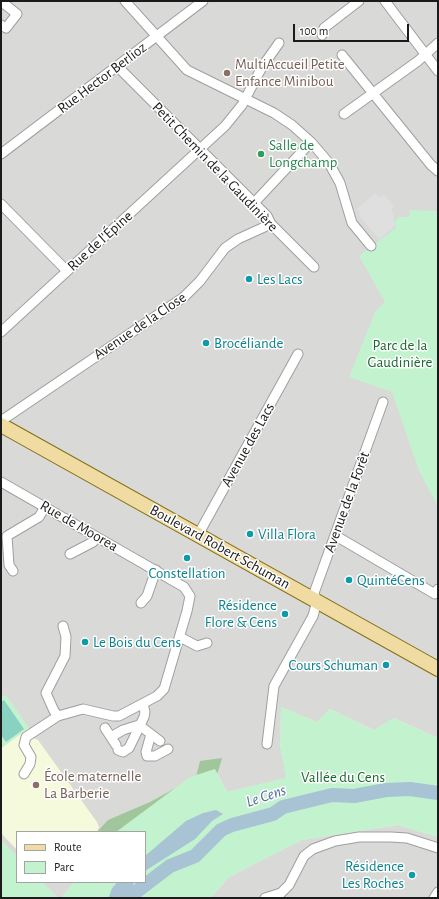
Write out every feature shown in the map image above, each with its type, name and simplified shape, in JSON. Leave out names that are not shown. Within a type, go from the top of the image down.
[{"type":"main road","name":"Boulevard Robert Schuman","points":[[1,425],[438,669]]},
{"type":"street","points":[[125,1],[181,64],[191,72],[246,98],[284,119],[311,142],[329,163],[340,183],[352,223],[371,246]]},
{"type":"street","name":"Rue Hector Berlioz","points":[[3,151],[158,37],[203,1]]},
{"type":"street","points":[[322,35],[324,28],[358,1]]},
{"type":"street","points":[[385,1],[438,71]]},
{"type":"street","points":[[1,25],[6,28],[22,12],[2,2]]},
{"type":"street","name":"Rue de l'Épine","points":[[2,331],[226,126],[246,98],[262,67],[280,43]]},
{"type":"street","points":[[344,114],[438,43]]},
{"type":"street","points":[[342,54],[431,165],[438,171]]},
{"type":"street","name":"Petit Chemin de la Gaudinière","points":[[117,66],[267,216],[271,224],[314,267]]},
{"type":"street","points":[[254,203],[311,142]]},
{"type":"street","points":[[1,204],[67,271]]},
{"type":"street","name":"Avenue de la Close","points":[[1,421],[184,297],[200,281],[211,264],[225,248],[238,239],[271,224]]},
{"type":"street","name":"Avenue des Lacs","points":[[198,535],[298,354]]},
{"type":"street","name":"Avenue de la Forêt","points":[[267,744],[274,686],[313,616],[317,601],[314,593],[336,536],[383,402]]},
{"type":"street","name":"Rue de Moorea","points":[[1,482],[184,587],[188,592],[188,611],[180,637]]},
{"type":"street","points":[[13,571],[9,565],[7,536],[39,517],[45,507]]},
{"type":"street","points":[[336,536],[435,594],[438,589]]},
{"type":"street","points":[[70,554],[93,542],[97,537]]},
{"type":"street","points":[[141,603],[147,596],[156,570]]},
{"type":"street","points":[[58,716],[48,700],[46,693],[65,656],[66,637],[63,626]]},
{"type":"street","points":[[24,774],[30,764],[31,757],[24,746],[26,737],[58,716],[83,709],[116,716],[123,715],[157,696],[164,689],[180,637],[197,646],[207,643]]},
{"type":"street","points":[[118,746],[134,738],[145,712],[143,704]]},
{"type":"street","points":[[139,725],[160,741]]},
{"type":"street","points":[[118,746],[123,730],[139,725]]},
{"type":"street","points":[[105,728],[118,746]]},
{"type":"street","points":[[151,734],[146,752],[147,756],[155,756],[168,749]]},
{"type":"street","points":[[265,898],[281,893],[288,886],[304,856],[313,849],[335,841],[359,836],[407,838],[438,848]]},
{"type":"street","points":[[434,898],[438,892]]},
{"type":"shaded area","points":[[1,1],[438,1],[438,738],[394,718],[374,730],[330,709],[317,722],[281,707],[280,746],[287,778],[227,792],[215,769],[118,831],[16,831],[16,855],[1,840]]},
{"type":"shaded area","points":[[375,193],[379,198],[384,194],[394,207],[391,209],[396,225],[379,239],[358,214],[361,213],[357,209]]},
{"type":"shaded area","points":[[4,700],[24,729],[6,742],[1,735],[1,702]]},
{"type":"shaded area","name":"École maternelle La Barberie","points":[[29,728],[28,732],[33,738],[38,740],[97,822],[99,827],[97,831],[16,831],[16,849],[1,833],[1,748]]},
{"type":"shaded area","points":[[216,810],[223,814],[212,821],[195,839],[146,870],[146,855],[186,821],[203,813]]},
{"type":"shaded area","points":[[398,825],[438,837],[438,898],[211,898],[229,877],[302,840]]},
{"type":"shaded area","points":[[43,883],[73,883],[61,898],[58,898]]},
{"type":"green space","name":"Parc de la Gaudinière","points":[[410,210],[438,211],[438,506],[419,471],[392,392],[349,377],[375,312],[385,302],[359,256],[396,228],[394,222],[399,217],[409,217]]},
{"type":"green space","points":[[6,695],[29,728],[1,748],[1,697]]},
{"type":"green space","name":"Vallée du Cens","points":[[281,707],[317,722],[330,709],[373,730],[394,718],[438,738],[438,837],[398,825],[302,840],[229,877],[211,898],[61,898],[73,883],[146,883],[146,831],[117,831],[190,777],[215,769],[227,792],[286,778],[280,746]]},
{"type":"green space","points":[[222,758],[212,792],[138,831],[98,831],[108,820],[150,802],[196,777],[200,761]]},
{"type":"green space","points":[[1,840],[16,855],[16,883],[43,883],[58,898],[1,898]]},
{"type":"waterway","name":"Le Cens","points":[[128,898],[170,866],[195,856],[221,830],[232,825],[273,814],[283,807],[332,795],[354,796],[386,790],[410,789],[438,793]]},
{"type":"waterway","points":[[116,898],[118,892],[126,883]]},
{"type":"place","name":"MultiAccueil Petite Enfance Minibou","points":[[227,73]]},
{"type":"place","name":"Salle de Longchamp","points":[[261,154]]},
{"type":"place","name":"Les Lacs","points":[[249,279]]},
{"type":"place","name":"Brocéliande","points":[[206,343]]},
{"type":"place","name":"Villa Flora","points":[[250,534]]},
{"type":"place","name":"Constellation","points":[[187,558]]},
{"type":"place","name":"QuintéCens","points":[[349,580]]},
{"type":"place","name":"Résidence Flore & Cens","points":[[285,614]]},
{"type":"place","name":"Le Bois du Cens","points":[[85,642]]},
{"type":"place","name":"Cours Schuman","points":[[386,665]]},
{"type":"place","name":"École maternelle La Barberie","points":[[36,785]]},
{"type":"place","name":"Résidence Les Roches","points":[[412,875]]}]
